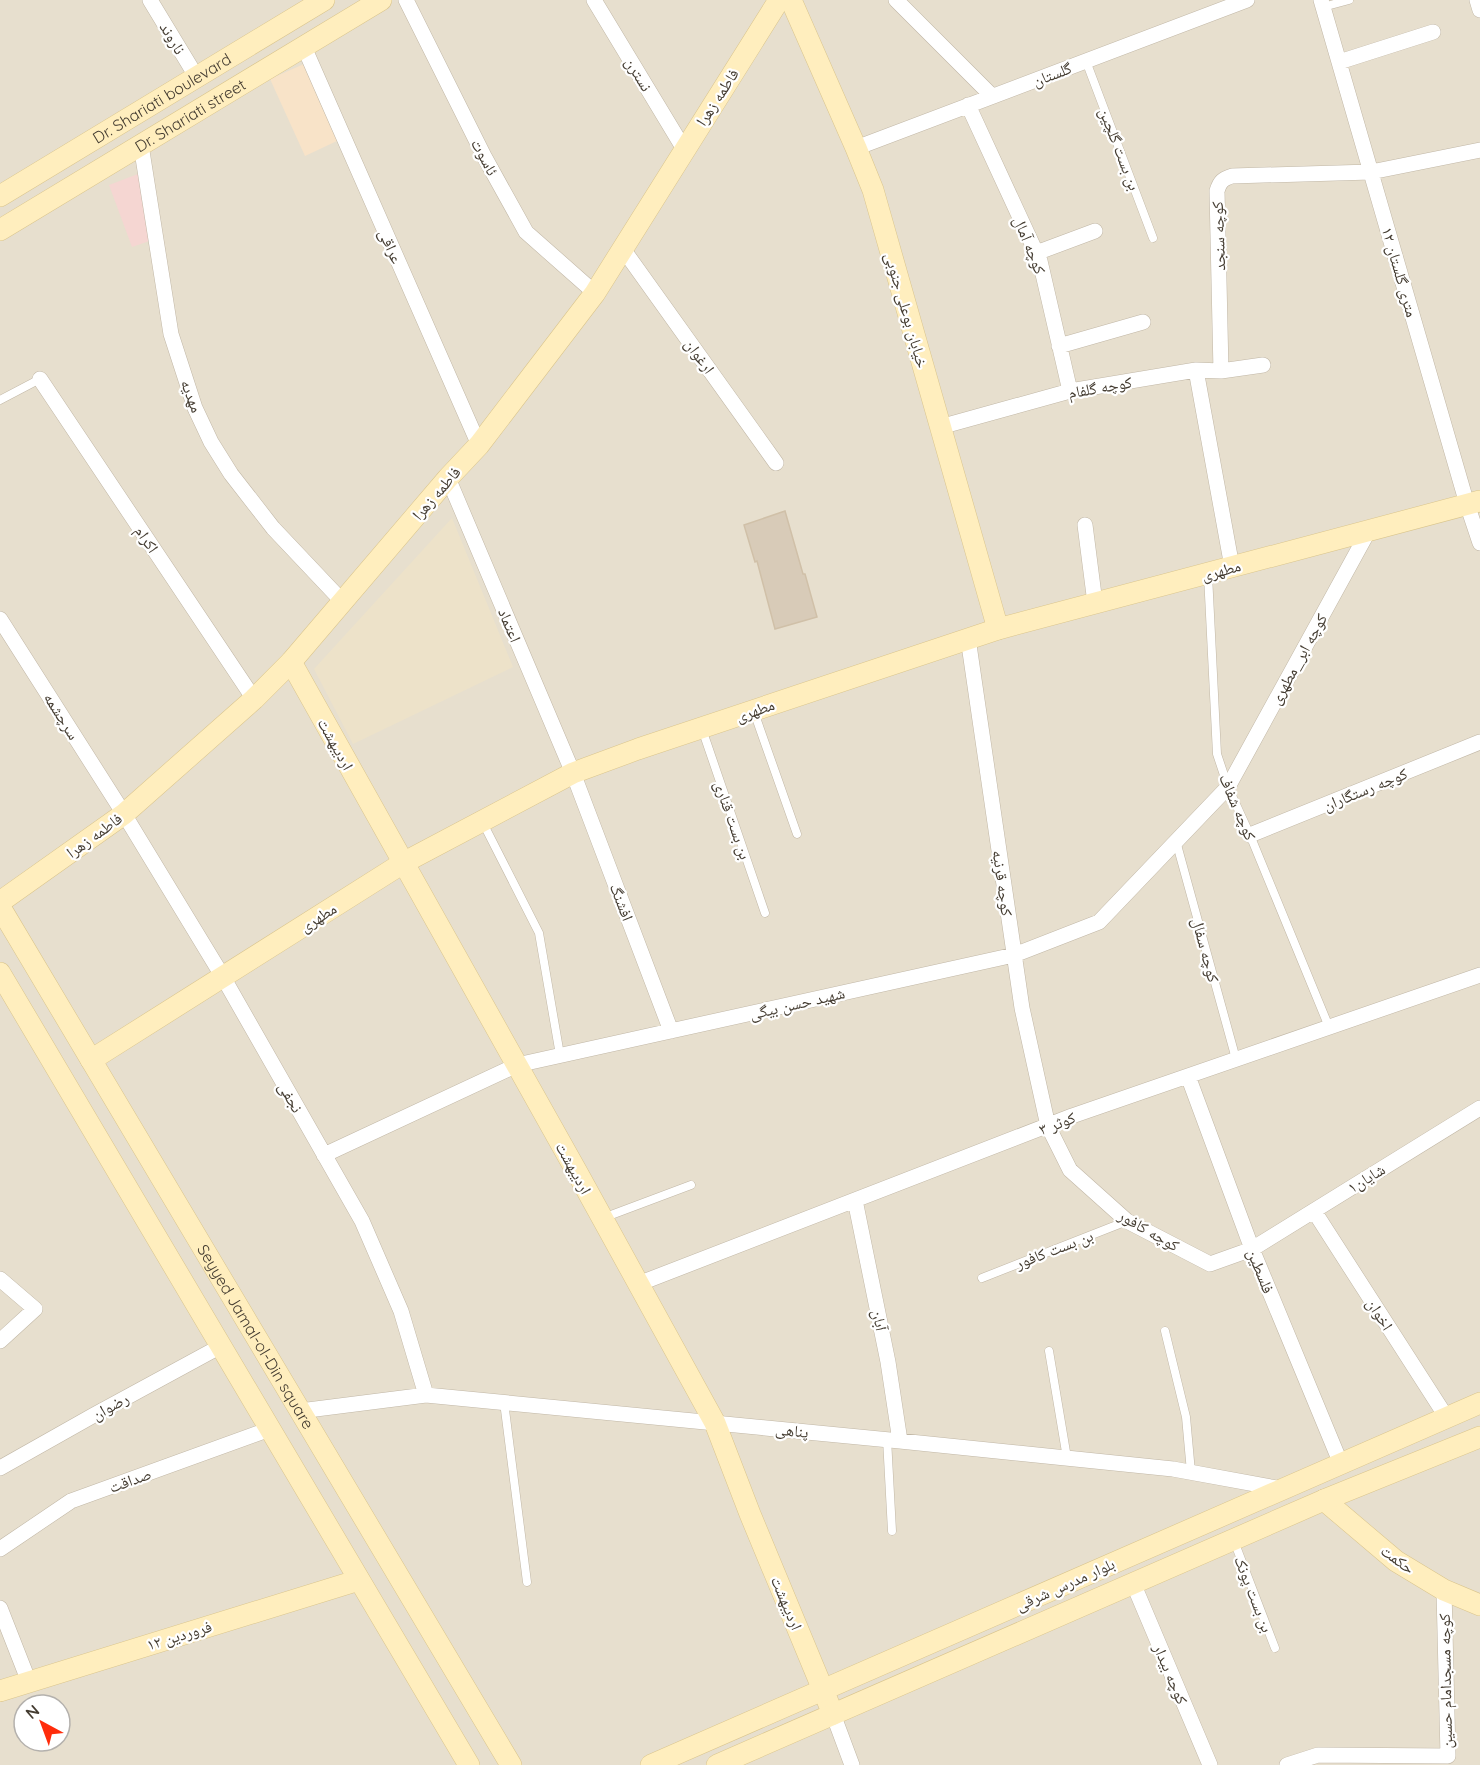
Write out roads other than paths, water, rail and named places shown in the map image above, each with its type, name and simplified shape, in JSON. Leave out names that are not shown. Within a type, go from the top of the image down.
[{"type":"street","name":"ناروند","points":[[150,0],[196,76]]},
{"type":"street","name":"Dr. Shariati boulevard","points":[[0,196],[324,0]]},
{"type":"street","name":"Dr. Shariati street","points":[[0,230],[381,0]]},
{"type":"street","name":"ئاسوت","points":[[406,0],[485,158],[526,232],[595,293]]},
{"type":"street","name":"نسترن","points":[[594,0],[684,149]]},
{"type":"street","name":"فاطمه زهرا","points":[[0,902],[124,814],[254,699],[291,662],[448,478],[479,446],[595,293],[779,0]]},
{"type":"street","name":"خیابان بوعلی جنوبی","points":[[791,0],[873,190],[998,629]]},
{"type":"street","points":[[896,0],[992,96]]},
{"type":"street","name":"گلستان","points":[[856,148],[1247,0]]},
{"type":"street","points":[[1477,0],[1480,10]]},
{"type":"street","name":"۱۲ متری گلستان","points":[[1322,3],[1371,172],[1473,502],[1480,543]]},
{"type":"street","points":[[1340,62],[1433,32]]},
{"type":"street","name":"عراقی","points":[[304,47],[479,446]]},
{"type":"street","name":"کوچه آمال","points":[[968,105],[1040,261],[1071,391]]},
{"type":"street","name":"مهدیه","points":[[141,145],[171,334],[195,408],[211,442],[238,483],[273,528],[342,601]]},
{"type":"street","points":[[1371,172],[1480,150]]},
{"type":"street","name":"کوچه سنجد","points":[[1221,371],[1216,191],[1219,183],[1224,178],[1232,176],[1371,172]]},
{"type":"street","points":[[1036,253],[1095,231]]},
{"type":"street","name":"ارغوان","points":[[623,249],[776,463]]},
{"type":"street","points":[[1059,346],[1143,322]]},
{"type":"street","name":"کوچه گلفام","points":[[940,427],[1071,391],[1196,370],[1221,371],[1263,365]]},
{"type":"street","points":[[1196,370],[1232,567]]},
{"type":"street","name":"اکرام","points":[[40,379],[254,699]]},
{"type":"street","name":"اعتماد","points":[[448,478],[573,773]]},
{"type":"street","name":"مطهری","points":[[91,1060],[403,863],[573,773],[968,638],[1473,502]]},
{"type":"street","points":[[1085,525],[1095,603]]},
{"type":"street","name":"کوچه ابر_مطهری","points":[[1228,787],[1368,532]]},
{"type":"street","name":"سرچشمه","points":[[0,619],[124,814]]},
{"type":"street","name":"کوچه قرنیه","points":[[968,638],[1022,1008],[1048,1126]]},
{"type":"street","name":"اردیبهشت","points":[[291,662],[715,1423],[833,1714]]},
{"type":"street","name":"کوچه رستگاران","points":[[1250,835],[1480,742]]},
{"type":"street","name":"افشنگ","points":[[573,773],[671,1031]]},
{"type":"street","name":"شهید حسن بیگی","points":[[324,1155],[516,1065],[1014,955],[1099,922],[1228,787]]},
{"type":"street","name":"نجفی","points":[[124,814],[223,976],[362,1221],[401,1311],[426,1395]]},
{"type":"street","name":"Seyyed Jamal-ol-Din square","points":[[0,907],[511,1765]]},
{"type":"street","name":"کوثر ۳","points":[[638,1284],[1048,1126],[1480,975]]},
{"type":"street","points":[[2,982],[469,1765]]},
{"type":"street","name":"فلسطین","points":[[1188,1076],[1252,1249],[1341,1464]]},
{"type":"street","name":"شایان۱","points":[[1252,1249],[1480,1108]]},
{"type":"street","name":"کوچه کافور","points":[[1048,1126],[1070,1170],[1127,1221],[1210,1264],[1252,1249]]},
{"type":"street","name":"آبان","points":[[855,1200],[888,1362],[893,1440]]},
{"type":"street","name":"اخوان","points":[[1314,1211],[1447,1418]]},
{"type":"street","points":[[171,1262],[202,1246]]},
{"type":"street","points":[[0,1279],[35,1309],[0,1341]]},
{"type":"street","name":"رضوان","points":[[0,1468],[221,1346]]},
{"type":"street","name":"پناهی","points":[[300,1411],[426,1395],[1173,1469],[1282,1489]]},
{"type":"street","name":"بلوار مدرس شرقی","points":[[651,1765],[1480,1403]]},
{"type":"street","name":"صداقت","points":[[0,1549],[71,1501],[270,1429]]},
{"type":"street","name":"بلوار مدرس شرقی","points":[[717,1765],[1324,1500],[1480,1437]]},
{"type":"street","name":"حکمت","points":[[1324,1500],[1396,1561],[1444,1590],[1480,1605]]},
{"type":"street","name":"۱۲ فروردین","points":[[0,1691],[359,1580]]},
{"type":"street","name":"کوچه بیدار","points":[[1133,1583],[1210,1765]]},
{"type":"street","name":"کوچه مسجدامام حسین","points":[[1287,1765],[1319,1760],[1449,1760],[1444,1590]]},
{"type":"street","points":[[0,1608],[30,1682]]},
{"type":"street","points":[[833,1714],[852,1765]]},
{"type":"lane","points":[[1322,3],[1349,0]]},
{"type":"lane","name":"بن بست گلچین","points":[[1086,61],[1153,238]]},
{"type":"lane","points":[[0,400],[40,379]]},
{"type":"lane","name":"کوچه شفاف","points":[[1208,574],[1217,754],[1228,787],[1329,1027]]},
{"type":"lane","points":[[754,710],[796,834]]},
{"type":"lane","name":"بن بست قناری","points":[[702,728],[765,913]]},
{"type":"lane","points":[[482,821],[538,933],[560,1055]]},
{"type":"lane","name":"کوچه سفال","points":[[1176,841],[1236,1059]]},
{"type":"lane","points":[[602,1219],[691,1185]]},
{"type":"lane","name":"بن بست کافور","points":[[982,1278],[1127,1221]]},
{"type":"lane","points":[[1166,1331],[1186,1417],[1191,1472]]},
{"type":"lane","points":[[1049,1351],[1067,1458]]},
{"type":"lane","points":[[504,1402],[527,1582]]},
{"type":"lane","points":[[892,1531],[893,1440]]},
{"type":"lane","name":"بن بست پونک","points":[[1234,1539],[1275,1648]]}]
